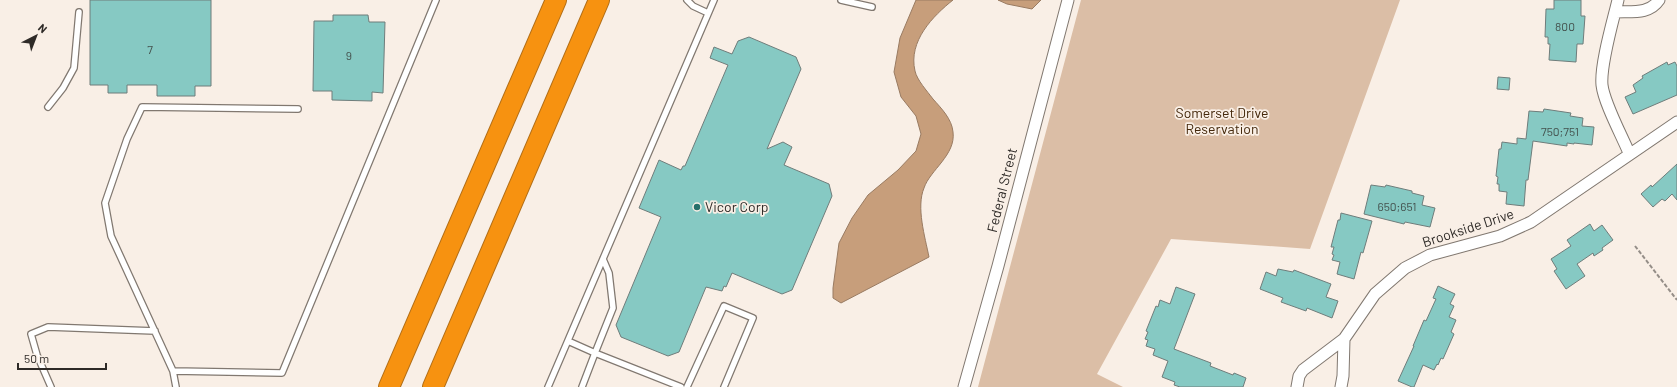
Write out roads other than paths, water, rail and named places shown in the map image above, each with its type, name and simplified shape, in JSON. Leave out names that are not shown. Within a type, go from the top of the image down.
[{"type":"highway","points":[[389,387],[556,0]]},
{"type":"highway","points":[[433,387],[599,0]]},
{"type":"street","name":"Federal Street","points":[[964,387],[998,266],[1068,0]]},
{"type":"street","points":[[1618,0],[1603,70],[1602,84],[1604,95],[1630,154]]},
{"type":"street","points":[[1615,12],[1641,11],[1649,9],[1659,0]]},
{"type":"street","name":"Brookside Drive","points":[[1297,387],[1299,376],[1303,370],[1344,339],[1375,294],[1405,268],[1430,255],[1500,236],[1516,230],[1545,212],[1677,122]]},
{"type":"street","points":[[1341,387],[1343,376],[1344,339]]},
{"type":"lane","points":[[173,371],[282,373],[436,0]]},
{"type":"lane","points":[[687,0],[692,6],[708,14]]},
{"type":"lane","points":[[548,387],[714,0]]},
{"type":"lane","points":[[841,0],[872,7]]},
{"type":"lane","points":[[48,107],[63,88],[74,68],[79,12]]},
{"type":"lane","points":[[176,387],[173,371],[111,236],[105,203],[127,139],[142,107],[298,109]]},
{"type":"lane","points":[[582,387],[613,308],[609,273],[603,259]]},
{"type":"lane","points":[[687,387],[724,306],[753,318],[724,387]]},
{"type":"lane","points":[[52,387],[37,355],[31,334],[48,327],[155,331]]},
{"type":"lane","points":[[568,341],[595,354],[681,387]]},
{"type":"place","name":"Vicor Corp","points":[[697,207]]},
{"type":"park label","name":"Somerset Drive Reservation","points":[[1222,122]]}]
